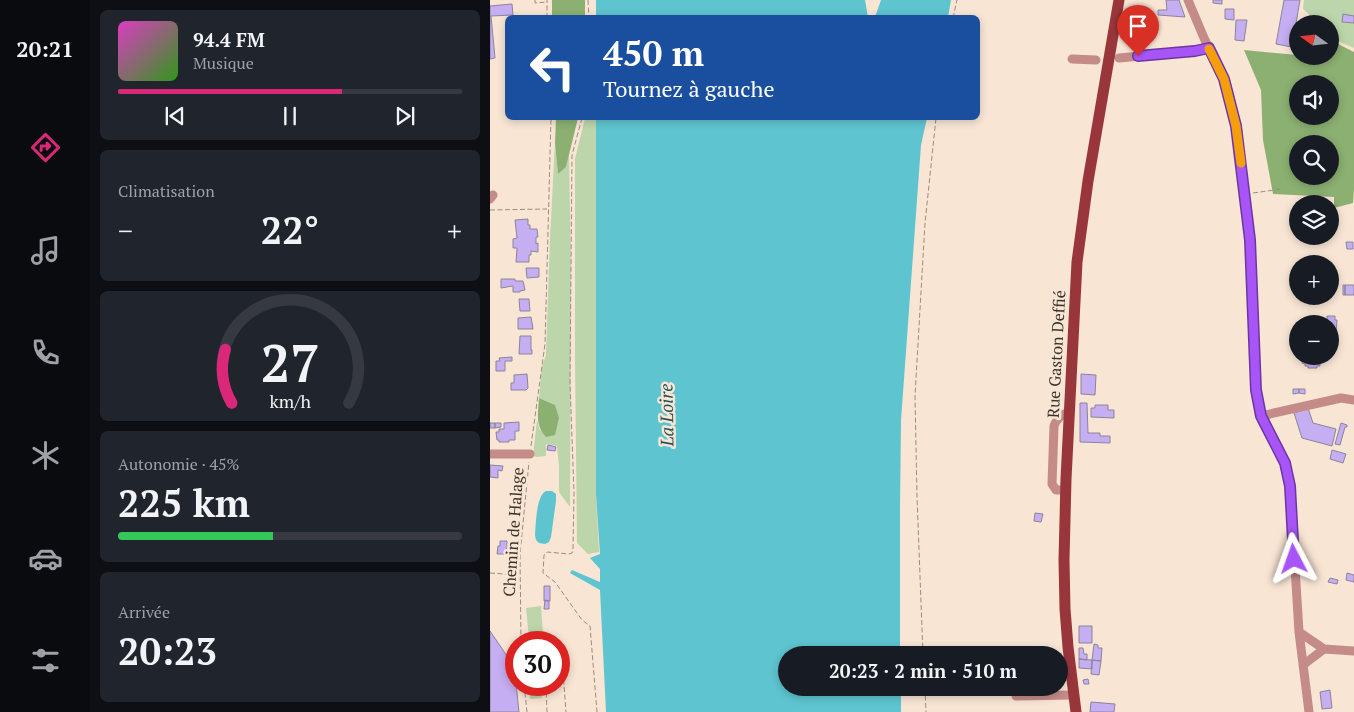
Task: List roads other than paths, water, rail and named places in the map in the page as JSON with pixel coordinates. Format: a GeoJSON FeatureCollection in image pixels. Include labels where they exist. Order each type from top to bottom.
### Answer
{"type":"FeatureCollection","features":[{"type":"Feature","properties":{"kind":"main road","name":"Rue Gaston Deffié"},"geometry":{"type":"LineString","coordinates":[[1076,712],[1065,609],[1064,560],[1077,262],[1088,181],[1119,0]]}},
{"type":"Feature","properties":{"kind":"street"},"geometry":{"type":"LineString","coordinates":[[1188,0],[1224,79],[1236,126],[1250,240],[1256,390],[1261,416],[1285,463],[1290,486],[1299,632],[1309,712]]}},
{"type":"Feature","properties":{"kind":"street"},"geometry":{"type":"LineString","coordinates":[[1119,58],[1209,48]]}},
{"type":"Feature","properties":{"kind":"street"},"geometry":{"type":"LineString","coordinates":[[1072,59],[1096,60]]}},
{"type":"Feature","properties":{"kind":"street"},"geometry":{"type":"LineString","coordinates":[[1261,416],[1342,398],[1354,400]]}},
{"type":"Feature","properties":{"kind":"street"},"geometry":{"type":"LineString","coordinates":[[490,454],[530,454]]}},
{"type":"Feature","properties":{"kind":"street"},"geometry":{"type":"LineString","coordinates":[[1299,632],[1324,649],[1354,651]]}},
{"type":"Feature","properties":{"kind":"street"},"geometry":{"type":"LineString","coordinates":[[1303,664],[1324,649]]}},
{"type":"Feature","properties":{"kind":"street"},"geometry":{"type":"LineString","coordinates":[[1068,695],[1074,695]]}},
{"type":"Feature","properties":{"kind":"water"},"geometry":{"type":"Polygon","coordinates":[[[596,0],[865,0],[868,15],[596,15],[596,0]]]}},
{"type":"Feature","properties":{"kind":"water"},"geometry":{"type":"Polygon","coordinates":[[[881,0],[951,0],[948,15],[876,15],[881,0]]]}},
{"type":"Feature","properties":{"kind":"water","name":"La Loire"},"geometry":{"type":"Polygon","coordinates":[[[596,120],[927,120],[921,145],[901,420],[900,646],[778,646],[778,696],[901,696],[901,712],[606,712],[600,590],[570,573],[572,570],[600,582],[600,569],[590,558],[600,554],[596,494],[596,120]]]}},
{"type":"Feature","properties":{"kind":"water"},"geometry":{"type":"Polygon","coordinates":[[[546,491],[552,491],[556,494],[556,501],[551,537],[549,542],[545,544],[539,543],[535,535],[538,504],[546,491]]]}}]}
